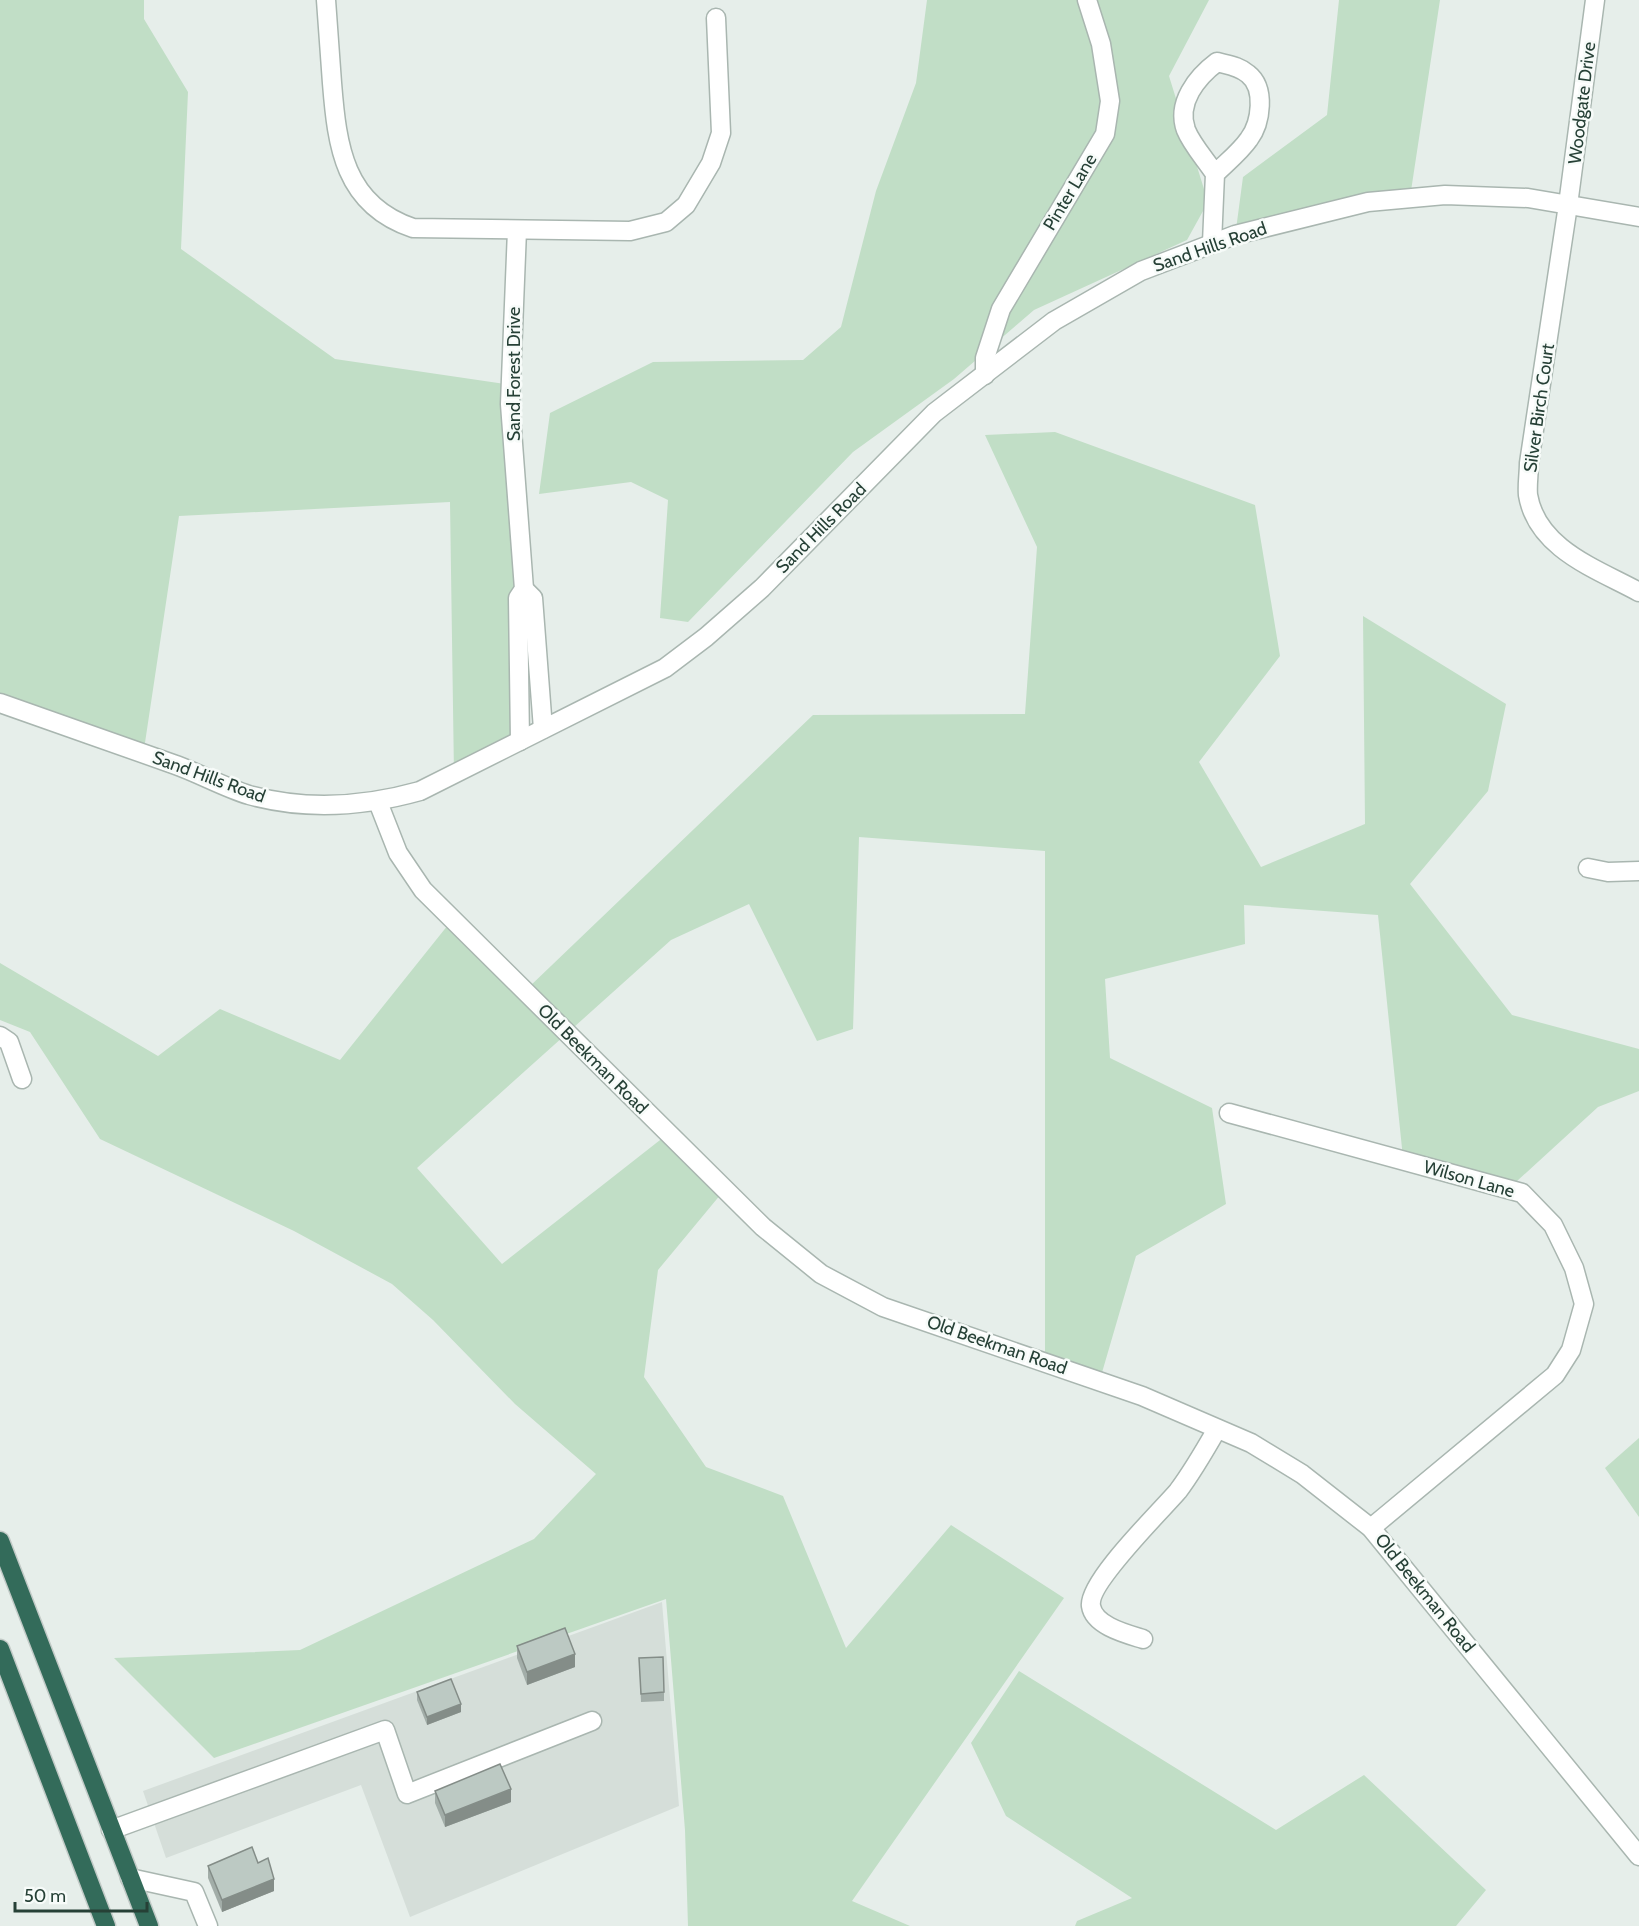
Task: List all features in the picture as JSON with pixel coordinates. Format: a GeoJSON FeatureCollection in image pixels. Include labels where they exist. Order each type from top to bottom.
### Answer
{"type":"FeatureCollection","features":[{"type":"Feature","properties":{"kind":"highway"},"geometry":{"type":"LineString","coordinates":[[0,1541],[149,1926]]}},
{"type":"Feature","properties":{"kind":"highway"},"geometry":{"type":"LineString","coordinates":[[0,1649],[106,1926]]}},
{"type":"Feature","properties":{"kind":"street"},"geometry":{"type":"LineString","coordinates":[[326,0],[336,134],[349,171],[368,202],[394,222],[413,228],[630,231],[666,222],[686,205],[711,163],[720,133],[717,18]]}},
{"type":"Feature","properties":{"kind":"street","name":"Pinter Lane"},"geometry":{"type":"LineString","coordinates":[[985,375],[985,358],[1001,309],[1105,134],[1110,101],[1101,44],[1087,0]]}},
{"type":"Feature","properties":{"kind":"street","name":"Woodgate Drive"},"geometry":{"type":"LineString","coordinates":[[1568,205],[1595,0]]}},
{"type":"Feature","properties":{"kind":"street"},"geometry":{"type":"LineString","coordinates":[[1212,243],[1215,174],[1186,130],[1184,112],[1189,94],[1200,75],[1217,62],[1236,66],[1250,75],[1260,94],[1258,117],[1249,139],[1215,174]]}},
{"type":"Feature","properties":{"kind":"street","name":"Sand Hills Road"},"geometry":{"type":"LineString","coordinates":[[0,703],[193,771],[248,795],[305,806],[340,806],[378,801],[420,791],[665,668],[706,637],[762,588],[934,413],[1054,321],[1141,271],[1212,243],[1368,202],[1445,195],[1528,198],[1639,217]]}},
{"type":"Feature","properties":{"kind":"street","name":"Silver Birch Court"},"geometry":{"type":"LineString","coordinates":[[1568,205],[1529,463],[1528,494],[1533,514],[1548,538],[1568,552],[1639,592]]}},
{"type":"Feature","properties":{"kind":"street","name":"Sand Forest Drive"},"geometry":{"type":"LineString","coordinates":[[517,230],[510,405],[524,589],[518,598],[520,741]]}},
{"type":"Feature","properties":{"kind":"street","name":"Sand Forest Drive"},"geometry":{"type":"LineString","coordinates":[[524,589],[533,598],[543,729]]}},
{"type":"Feature","properties":{"kind":"street","name":"Old Beekman Road"},"geometry":{"type":"LineString","coordinates":[[378,801],[398,853],[423,890],[763,1227],[821,1274],[884,1306],[1142,1396],[1251,1443],[1302,1474],[1371,1528],[1639,1856]]}},
{"type":"Feature","properties":{"kind":"street"},"geometry":{"type":"LineString","coordinates":[[1588,868],[1608,872],[1639,871]]}},
{"type":"Feature","properties":{"kind":"street"},"geometry":{"type":"LineString","coordinates":[[0,1036],[9,1042],[22,1079]]}},
{"type":"Feature","properties":{"kind":"street","name":"Wilson Lane"},"geometry":{"type":"LineString","coordinates":[[1229,1113],[1522,1193],[1554,1225],[1574,1268],[1584,1304],[1570,1350],[1555,1375],[1371,1528]]}},
{"type":"Feature","properties":{"kind":"street"},"geometry":{"type":"LineString","coordinates":[[1143,1639],[1121,1632],[1097,1619],[1091,1608],[1091,1596],[1125,1550],[1178,1490],[1217,1429]]}},
{"type":"Feature","properties":{"kind":"street"},"geometry":{"type":"LineString","coordinates":[[111,1830],[385,1730],[407,1794],[592,1721]]}},
{"type":"Feature","properties":{"kind":"street"},"geometry":{"type":"LineString","coordinates":[[130,1878],[194,1892],[208,1926]]}},
{"type":"Feature","properties":{"kind":"shaded area"},"geometry":{"type":"Polygon","coordinates":[[[662,1602],[679,1806],[410,1917],[361,1785],[166,1858],[143,1791],[662,1602]]]}},
{"type":"Feature","properties":{"kind":"green space"},"geometry":{"type":"Polygon","coordinates":[[[0,0],[144,0],[144,19],[188,92],[181,249],[335,359],[511,385],[520,746],[454,775],[450,502],[179,516],[143,756],[0,706],[0,0]]]}},
{"type":"Feature","properties":{"kind":"green space"},"geometry":{"type":"Polygon","coordinates":[[[927,0],[1209,0],[1169,76],[1208,202],[1187,240],[1034,310],[954,379],[853,452],[688,622],[660,618],[668,500],[631,482],[539,494],[550,413],[653,362],[803,360],[841,327],[876,191],[916,83],[927,0]]]}},
{"type":"Feature","properties":{"kind":"green space"},"geometry":{"type":"Polygon","coordinates":[[[1339,0],[1440,0],[1409,204],[1235,237],[1243,177],[1327,115],[1339,0]]]}},
{"type":"Feature","properties":{"kind":"green space"},"geometry":{"type":"Polygon","coordinates":[[[1055,432],[1255,505],[1280,656],[1199,762],[1261,867],[1365,824],[1363,616],[1506,704],[1488,791],[1410,884],[1512,1015],[1639,1049],[1639,1091],[1598,1107],[1504,1193],[1403,1158],[1378,915],[1244,905],[1245,944],[1105,979],[1110,1058],[1212,1108],[1226,1204],[1136,1256],[1101,1376],[1045,1358],[1045,851],[859,837],[853,1029],[817,1041],[749,904],[671,940],[417,1168],[502,1264],[669,1133],[726,1188],[658,1270],[644,1377],[706,1467],[783,1496],[846,1648],[951,1525],[1064,1598],[852,1901],[910,1926],[688,1926],[685,1830],[666,1599],[214,1758],[114,1658],[300,1650],[534,1539],[596,1474],[515,1404],[433,1320],[392,1284],[294,1231],[100,1139],[30,1032],[0,1020],[0,963],[158,1056],[220,1009],[340,1060],[452,920],[528,988],[813,715],[1025,714],[1037,547],[985,435],[1055,432]]]}},
{"type":"Feature","properties":{"kind":"green space"},"geometry":{"type":"Polygon","coordinates":[[[1639,1438],[1639,1517],[1605,1468],[1639,1438]]]}},
{"type":"Feature","properties":{"kind":"green space"},"geometry":{"type":"Polygon","coordinates":[[[1019,1671],[1276,1830],[1364,1775],[1486,1890],[1456,1926],[1075,1926],[1077,1921],[1132,1898],[1006,1816],[971,1743],[1019,1671]]]}},
{"type":"Feature","properties":{"kind":"building"},"geometry":{"type":"Polygon","coordinates":[[[565,1628],[575,1654],[527,1672],[517,1646],[565,1628]]]}},
{"type":"Feature","properties":{"kind":"building"},"geometry":{"type":"Polygon","coordinates":[[[663,1657],[664,1692],[641,1694],[639,1658],[663,1657]]]}},
{"type":"Feature","properties":{"kind":"building"},"geometry":{"type":"Polygon","coordinates":[[[451,1679],[461,1704],[427,1717],[417,1692],[451,1679]]]}},
{"type":"Feature","properties":{"kind":"building"},"geometry":{"type":"Polygon","coordinates":[[[500,1764],[511,1789],[445,1815],[435,1791],[500,1764]]]}},
{"type":"Feature","properties":{"kind":"building"},"geometry":{"type":"Polygon","coordinates":[[[252,1847],[258,1863],[268,1858],[274,1879],[222,1900],[208,1866],[252,1847]]]}}]}
